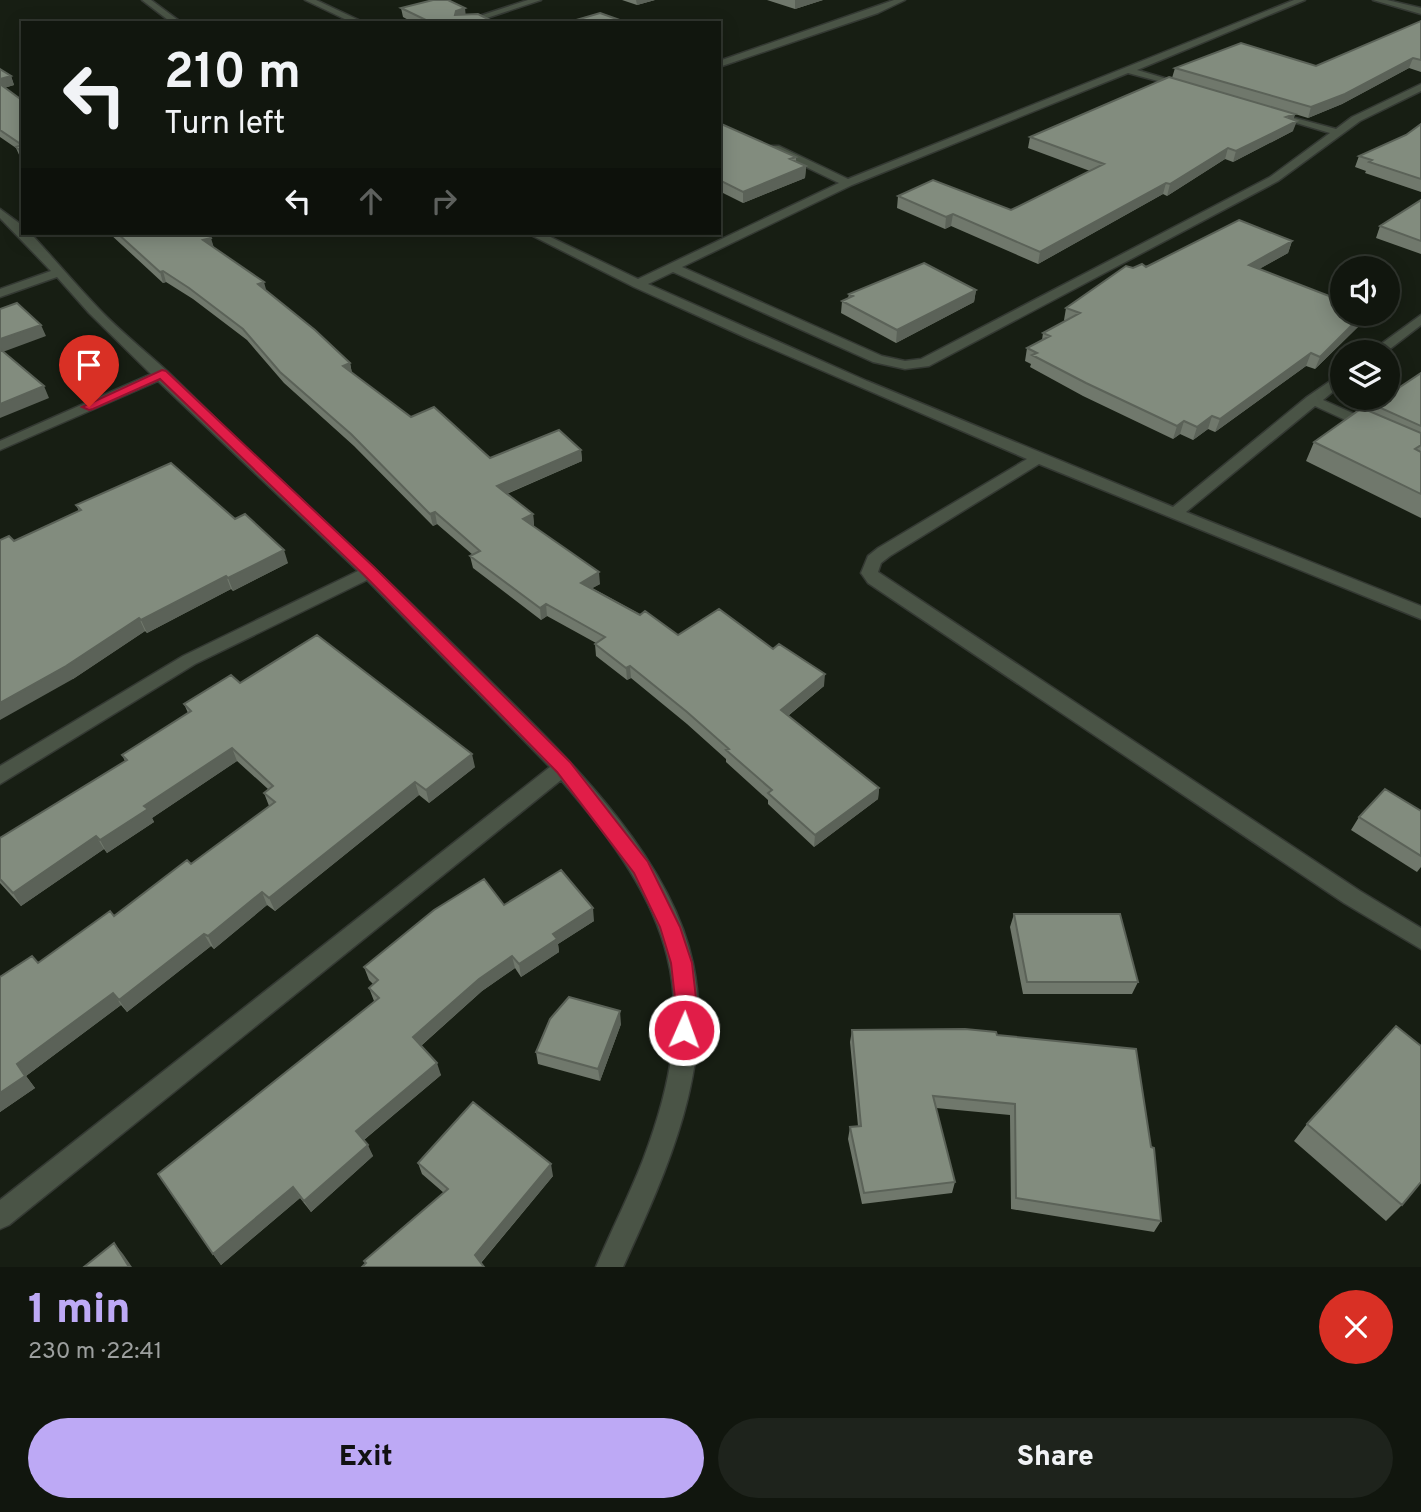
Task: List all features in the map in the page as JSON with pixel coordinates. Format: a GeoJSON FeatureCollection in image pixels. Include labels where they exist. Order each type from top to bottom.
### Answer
{"type":"FeatureCollection","features":[{"type":"Feature","properties":{"kind":"street"},"geometry":{"type":"LineString","coordinates":[[146,0],[175,21]]}},
{"type":"Feature","properties":{"kind":"street"},"geometry":{"type":"LineString","coordinates":[[309,0],[356,21]]}},
{"type":"Feature","properties":{"kind":"street"},"geometry":{"type":"LineString","coordinates":[[477,21],[537,0]]}},
{"type":"Feature","properties":{"kind":"street"},"geometry":{"type":"LineString","coordinates":[[721,63],[875,12],[901,0]]}},
{"type":"Feature","properties":{"kind":"street"},"geometry":{"type":"LineString","coordinates":[[638,284],[848,183],[1301,0]]}},
{"type":"Feature","properties":{"kind":"street"},"geometry":{"type":"LineString","coordinates":[[1377,0],[1421,11]]}},
{"type":"Feature","properties":{"kind":"street"},"geometry":{"type":"LineString","coordinates":[[1128,70],[1193,89]]}},
{"type":"Feature","properties":{"kind":"street"},"geometry":{"type":"LineString","coordinates":[[674,268],[878,359],[914,365],[936,358],[1274,179],[1337,132],[1421,87]]}},
{"type":"Feature","properties":{"kind":"street"},"geometry":{"type":"LineString","coordinates":[[1259,109],[1337,132]]}},
{"type":"Feature","properties":{"kind":"street"},"geometry":{"type":"LineString","coordinates":[[769,146],[848,183]]}},
{"type":"Feature","properties":{"kind":"street"},"geometry":{"type":"LineString","coordinates":[[0,212],[21,233]]}},
{"type":"Feature","properties":{"kind":"street"},"geometry":{"type":"LineString","coordinates":[[23,235],[105,322],[369,572],[564,767],[641,867],[674,939],[681,963],[686,1007],[680,1077],[659,1154],[609,1267]]}},
{"type":"Feature","properties":{"kind":"street"},"geometry":{"type":"LineString","coordinates":[[537,235],[638,284],[808,360],[1421,612]]}},
{"type":"Feature","properties":{"kind":"street"},"geometry":{"type":"LineString","coordinates":[[0,293],[60,272]]}},
{"type":"Feature","properties":{"kind":"street"},"geometry":{"type":"LineString","coordinates":[[1393,340],[1421,319]]}},
{"type":"Feature","properties":{"kind":"street"},"geometry":{"type":"LineString","coordinates":[[0,446],[162,374]]}},
{"type":"Feature","properties":{"kind":"street"},"geometry":{"type":"LineString","coordinates":[[1175,513],[1330,386]]}},
{"type":"Feature","properties":{"kind":"street"},"geometry":{"type":"LineString","coordinates":[[1312,400],[1385,433]]}},
{"type":"Feature","properties":{"kind":"street"},"geometry":{"type":"LineString","coordinates":[[1040,457],[884,552],[874,560],[869,573],[873,579],[1352,897],[1421,939]]}},
{"type":"Feature","properties":{"kind":"street"},"geometry":{"type":"LineString","coordinates":[[0,776],[189,660],[369,572]]}},
{"type":"Feature","properties":{"kind":"street"},"geometry":{"type":"LineString","coordinates":[[0,1216],[564,767]]}},
{"type":"Feature","properties":{"kind":"building"},"geometry":{"type":"Polygon","coordinates":[[[433,0],[448,0],[465,8],[456,11],[455,15],[478,14],[492,21],[428,21],[401,8],[433,0]]]}},
{"type":"Feature","properties":{"kind":"building"},"geometry":{"type":"Polygon","coordinates":[[[600,13],[622,21],[573,21],[600,13]]]}},
{"type":"Feature","properties":{"kind":"building"},"geometry":{"type":"Polygon","coordinates":[[[1421,21],[1421,60],[1413,58],[1345,94],[1311,107],[1175,68],[1241,43],[1316,66],[1421,21]]]}},
{"type":"Feature","properties":{"kind":"building"},"geometry":{"type":"Polygon","coordinates":[[[0,69],[11,76],[0,79],[0,69]]]}},
{"type":"Feature","properties":{"kind":"building"},"geometry":{"type":"Polygon","coordinates":[[[1169,77],[1295,114],[1286,117],[1297,121],[1236,151],[1228,148],[1170,184],[1166,183],[1040,252],[953,214],[946,217],[898,196],[933,180],[1011,210],[1104,164],[1030,137],[1169,77]]]}},
{"type":"Feature","properties":{"kind":"building"},"geometry":{"type":"Polygon","coordinates":[[[0,84],[21,100],[21,144],[0,130],[0,84]]]}},
{"type":"Feature","properties":{"kind":"building"},"geometry":{"type":"Polygon","coordinates":[[[721,124],[796,157],[790,159],[806,166],[743,192],[721,181],[721,124]]]}},
{"type":"Feature","properties":{"kind":"building"},"geometry":{"type":"Polygon","coordinates":[[[1421,124],[1421,179],[1369,162],[1372,160],[1359,156],[1406,135],[1421,124]]]}},
{"type":"Feature","properties":{"kind":"building"},"geometry":{"type":"Polygon","coordinates":[[[1421,200],[1421,241],[1380,226],[1421,200]]]}},
{"type":"Feature","properties":{"kind":"building"},"geometry":{"type":"Polygon","coordinates":[[[1239,220],[1292,241],[1249,265],[1330,296],[1330,326],[1351,326],[1337,340],[1330,340],[1330,347],[1320,357],[1311,353],[1220,419],[1212,416],[1197,427],[1184,421],[1177,426],[1032,355],[1037,353],[1027,348],[1050,336],[1043,333],[1080,313],[1066,308],[1126,266],[1133,268],[1142,264],[1146,267],[1239,220]]]}},
{"type":"Feature","properties":{"kind":"building"},"geometry":{"type":"Polygon","coordinates":[[[119,235],[209,235],[211,238],[203,240],[264,282],[258,284],[315,330],[350,363],[343,366],[411,417],[434,407],[490,458],[559,430],[581,450],[497,486],[533,514],[523,519],[599,572],[581,583],[640,615],[645,611],[678,635],[719,609],[773,649],[779,644],[825,674],[781,710],[879,788],[815,835],[768,793],[772,790],[687,712],[630,666],[626,668],[595,644],[605,637],[546,604],[540,608],[470,556],[480,551],[435,512],[430,514],[351,434],[280,372],[243,329],[189,288],[163,271],[160,272],[119,235]]]}},
{"type":"Feature","properties":{"kind":"building"},"geometry":{"type":"Polygon","coordinates":[[[924,263],[976,290],[897,330],[842,301],[853,296],[849,294],[924,263]]]}},
{"type":"Feature","properties":{"kind":"building"},"geometry":{"type":"Polygon","coordinates":[[[17,303],[41,325],[0,339],[0,309],[17,303]]]}},
{"type":"Feature","properties":{"kind":"building"},"geometry":{"type":"Polygon","coordinates":[[[0,349],[44,386],[0,404],[0,349]]]}},
{"type":"Feature","properties":{"kind":"building"},"geometry":{"type":"Polygon","coordinates":[[[1421,373],[1421,426],[1385,410],[1400,410],[1400,387],[1421,373]]]}},
{"type":"Feature","properties":{"kind":"building"},"geometry":{"type":"Polygon","coordinates":[[[1359,410],[1367,410],[1421,433],[1421,445],[1415,449],[1421,452],[1421,494],[1314,442],[1359,410]]]}},
{"type":"Feature","properties":{"kind":"building"},"geometry":{"type":"Polygon","coordinates":[[[171,463],[235,519],[245,514],[284,550],[228,578],[226,576],[141,620],[139,618],[66,666],[0,703],[0,540],[9,536],[14,541],[81,510],[76,505],[171,463]]]}},
{"type":"Feature","properties":{"kind":"building"},"geometry":{"type":"Polygon","coordinates":[[[317,635],[472,754],[426,790],[415,782],[269,898],[262,892],[208,936],[204,934],[119,1000],[113,993],[17,1064],[25,1076],[0,1093],[0,977],[32,956],[38,963],[110,911],[114,916],[187,860],[191,864],[275,802],[264,793],[273,786],[232,748],[144,806],[148,809],[100,840],[96,836],[13,893],[0,879],[0,838],[127,760],[122,755],[191,711],[184,704],[231,675],[240,683],[317,635]]]}},
{"type":"Feature","properties":{"kind":"building"},"geometry":{"type":"Polygon","coordinates":[[[1385,789],[1421,811],[1421,856],[1359,817],[1385,789]]]}},
{"type":"Feature","properties":{"kind":"building"},"geometry":{"type":"Polygon","coordinates":[[[561,870],[593,908],[553,934],[557,939],[519,964],[512,956],[479,979],[413,1037],[437,1063],[356,1131],[368,1145],[304,1201],[293,1187],[213,1254],[158,1174],[379,998],[369,988],[378,980],[364,967],[434,910],[484,879],[504,905],[561,870]]]}},
{"type":"Feature","properties":{"kind":"building"},"geometry":{"type":"Polygon","coordinates":[[[1014,914],[1120,914],[1138,982],[1027,982],[1014,914]]]}},
{"type":"Feature","properties":{"kind":"building"},"geometry":{"type":"Polygon","coordinates":[[[569,997],[620,1011],[598,1069],[536,1052],[550,1019],[569,997]]]}},
{"type":"Feature","properties":{"kind":"building"},"geometry":{"type":"Polygon","coordinates":[[[1396,1026],[1421,1046],[1421,1182],[1402,1205],[1307,1124],[1396,1026]]]}},
{"type":"Feature","properties":{"kind":"building"},"geometry":{"type":"Polygon","coordinates":[[[965,1029],[996,1032],[997,1035],[1136,1049],[1151,1147],[1154,1148],[1161,1221],[1016,1198],[1015,1104],[933,1096],[955,1182],[864,1193],[850,1127],[861,1126],[852,1030],[965,1029]]]}},
{"type":"Feature","properties":{"kind":"building"},"geometry":{"type":"Polygon","coordinates":[[[473,1102],[551,1164],[475,1255],[484,1267],[362,1267],[366,1263],[364,1261],[448,1189],[418,1163],[473,1102]]]}},
{"type":"Feature","properties":{"kind":"building"},"geometry":{"type":"Polygon","coordinates":[[[114,1243],[129,1267],[84,1267],[114,1243]]]}},
{"type":"Feature","properties":{"kind":"route"},"geometry":{"type":"LineString","coordinates":[[89,407],[162,374],[408,610],[564,767],[641,867],[670,927],[681,963],[686,1007],[684,1030]]}}]}
